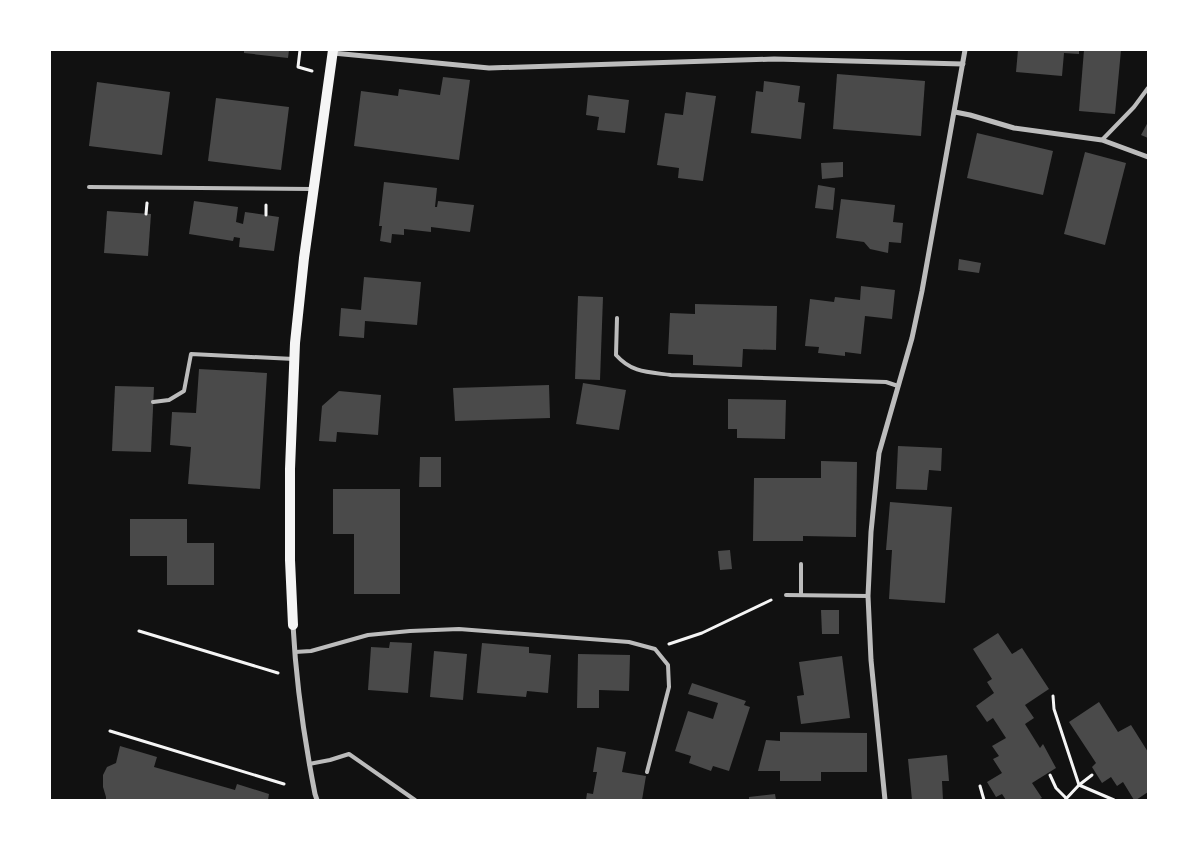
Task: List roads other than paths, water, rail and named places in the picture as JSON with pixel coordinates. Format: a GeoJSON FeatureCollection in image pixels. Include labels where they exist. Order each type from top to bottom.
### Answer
{"type":"FeatureCollection","features":[{"type":"Feature","properties":{"kind":"main road"},"geometry":{"type":"LineString","coordinates":[[293,625],[290,560],[290,469],[295,359],[304,258],[333,51]]}},
{"type":"Feature","properties":{"kind":"street"},"geometry":{"type":"LineString","coordinates":[[885,800],[871,660],[868,596],[871,532],[879,453],[922,291],[965,50]]}},
{"type":"Feature","properties":{"kind":"street"},"geometry":{"type":"LineString","coordinates":[[333,51],[489,68],[774,59],[963,64]]}},
{"type":"Feature","properties":{"kind":"street"},"geometry":{"type":"LineString","coordinates":[[954,112],[1014,128],[1102,140],[1148,157]]}},
{"type":"Feature","properties":{"kind":"street"},"geometry":{"type":"LineString","coordinates":[[293,625],[309,764],[317,800]]}},
{"type":"Feature","properties":{"kind":"lane"},"geometry":{"type":"LineString","coordinates":[[1102,140],[1134,107],[1148,88]]}},
{"type":"Feature","properties":{"kind":"lane"},"geometry":{"type":"LineString","coordinates":[[89,187],[314,189]]}},
{"type":"Feature","properties":{"kind":"lane"},"geometry":{"type":"LineString","coordinates":[[617,318],[616,355],[625,366],[644,371],[671,375],[877,382],[898,386]]}},
{"type":"Feature","properties":{"kind":"lane"},"geometry":{"type":"LineString","coordinates":[[153,402],[169,400],[184,392],[191,354],[295,359]]}},
{"type":"Feature","properties":{"kind":"lane"},"geometry":{"type":"LineString","coordinates":[[801,564],[801,595]]}},
{"type":"Feature","properties":{"kind":"lane"},"geometry":{"type":"LineString","coordinates":[[786,595],[868,596]]}},
{"type":"Feature","properties":{"kind":"lane"},"geometry":{"type":"LineString","coordinates":[[295,652],[311,651],[368,634],[410,630],[459,629],[629,642],[655,649],[668,665],[669,687],[647,772]]}},
{"type":"Feature","properties":{"kind":"lane"},"geometry":{"type":"LineString","coordinates":[[309,764],[349,754],[415,800]]}}]}
